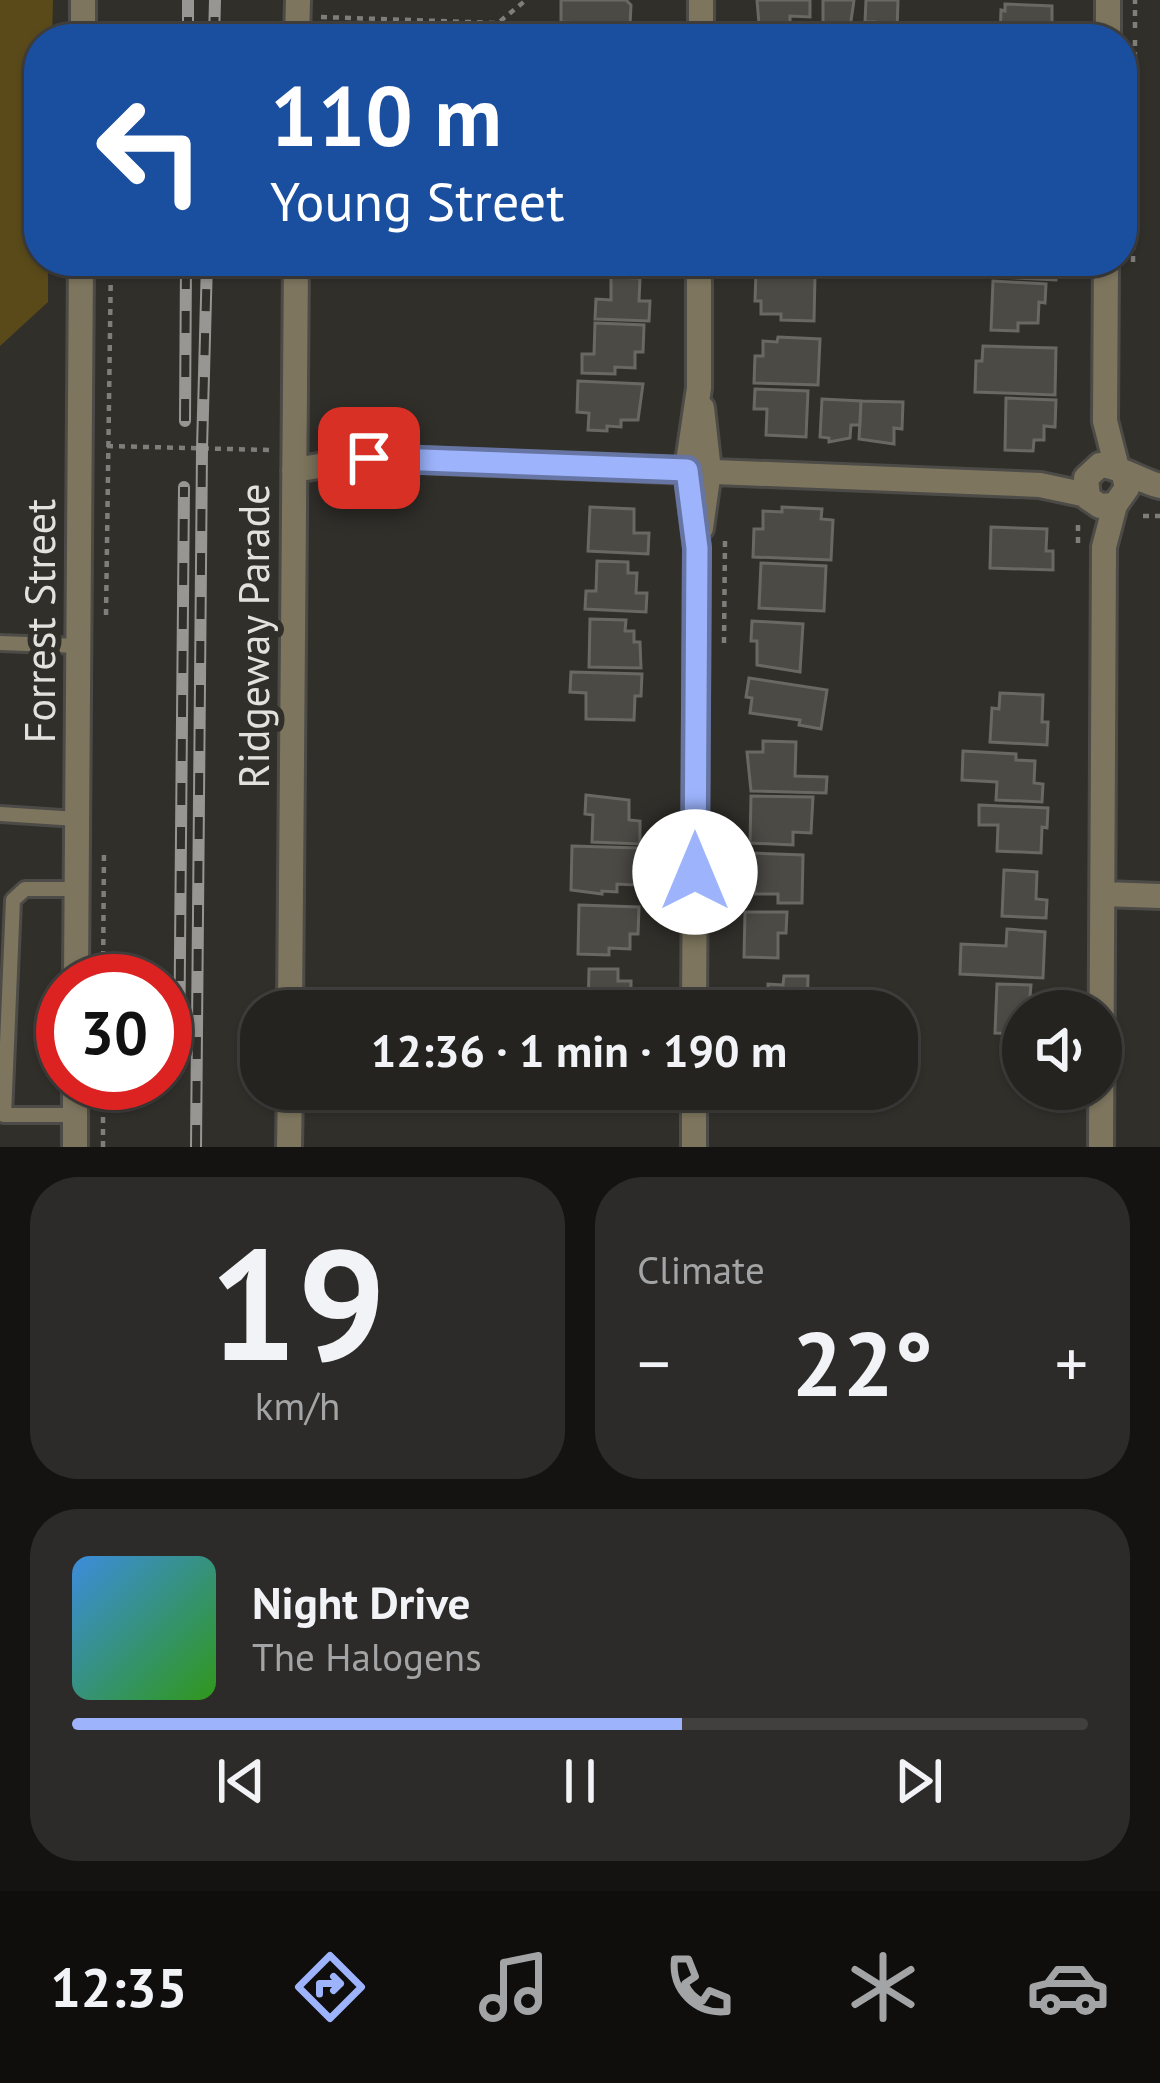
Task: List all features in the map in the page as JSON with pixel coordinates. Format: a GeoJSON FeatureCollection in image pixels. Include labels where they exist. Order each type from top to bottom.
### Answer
{"type":"FeatureCollection","features":[{"type":"Feature","properties":{"kind":"street","name":"Forrest Street"},"geometry":{"type":"LineString","coordinates":[[76,954],[81,276]]}},
{"type":"Feature","properties":{"kind":"street","name":"Ridgeway Parade"},"geometry":{"type":"LineString","coordinates":[[290,990],[296,276]]}},
{"type":"Feature","properties":{"kind":"street"},"geometry":{"type":"LineString","coordinates":[[694,990],[699,276]]}},
{"type":"Feature","properties":{"kind":"street"},"geometry":{"type":"LineString","coordinates":[[1101,1147],[1104,894],[1091,548],[1102,488],[1106,276]]}},
{"type":"Feature","properties":{"kind":"street"},"geometry":{"type":"LineString","coordinates":[[294,442],[369,458],[1160,489]]}},
{"type":"Feature","properties":{"kind":"street"},"geometry":{"type":"LineString","coordinates":[[294,470],[369,458]]}},
{"type":"Feature","properties":{"kind":"street"},"geometry":{"type":"LineString","coordinates":[[1104,894],[1160,896]]}},
{"type":"Feature","properties":{"kind":"street"},"geometry":{"type":"LineString","coordinates":[[74,1147],[75,1110]]}},
{"type":"Feature","properties":{"kind":"street"},"geometry":{"type":"LineString","coordinates":[[289,1147],[290,1110]]}},
{"type":"Feature","properties":{"kind":"street"},"geometry":{"type":"LineString","coordinates":[[694,1110],[694,1147]]}},
{"type":"Feature","properties":{"kind":"lane"},"geometry":{"type":"LineString","coordinates":[[0,643],[80,646]]}},
{"type":"Feature","properties":{"kind":"lane"},"geometry":{"type":"LineString","coordinates":[[0,814],[77,819]]}},
{"type":"Feature","properties":{"kind":"lane"},"geometry":{"type":"LineString","coordinates":[[75,1115],[4,1114],[13,900],[25,889],[77,889]]}},
{"type":"Feature","properties":{"kind":"path"},"geometry":{"type":"LineString","coordinates":[[321,17],[498,23],[526,0]]}},
{"type":"Feature","properties":{"kind":"path"},"geometry":{"type":"LineString","coordinates":[[105,632],[111,276]]}},
{"type":"Feature","properties":{"kind":"path"},"geometry":{"type":"LineString","coordinates":[[80,447],[269,450]]}},
{"type":"Feature","properties":{"kind":"path"},"geometry":{"type":"LineString","coordinates":[[1091,548],[1102,488]]}},
{"type":"Feature","properties":{"kind":"path"},"geometry":{"type":"LineString","coordinates":[[1143,516],[1160,516]]}},
{"type":"Feature","properties":{"kind":"path"},"geometry":{"type":"LineString","coordinates":[[104,842],[104,954]]}},
{"type":"Feature","properties":{"kind":"path"},"geometry":{"type":"LineString","coordinates":[[103,1110],[103,1147]]}},
{"type":"Feature","properties":{"kind":"shaded area"},"geometry":{"type":"Polygon","coordinates":[[[0,0],[53,0],[52,24],[24,24],[24,276],[48,276],[48,302],[0,346],[0,0]]]}},
{"type":"Feature","properties":{"kind":"building"},"geometry":{"type":"Polygon","coordinates":[[[561,0],[626,0],[631,5],[630,24],[561,22],[561,0]]]}},
{"type":"Feature","properties":{"kind":"building"},"geometry":{"type":"Polygon","coordinates":[[[757,0],[810,0],[810,17],[790,16],[790,24],[759,24],[757,0]]]}},
{"type":"Feature","properties":{"kind":"building"},"geometry":{"type":"Polygon","coordinates":[[[823,0],[854,0],[851,24],[823,24],[823,0]]]}},
{"type":"Feature","properties":{"kind":"building"},"geometry":{"type":"Polygon","coordinates":[[[866,0],[898,0],[897,24],[865,22],[866,0]]]}},
{"type":"Feature","properties":{"kind":"building"},"geometry":{"type":"Polygon","coordinates":[[[1005,4],[1052,6],[1052,24],[1001,24],[1001,10],[1005,11],[1005,4]]]}},
{"type":"Feature","properties":{"kind":"building"},"geometry":{"type":"Polygon","coordinates":[[[756,276],[815,276],[814,321],[761,314],[761,301],[755,301],[756,276]]]}},
{"type":"Feature","properties":{"kind":"building"},"geometry":{"type":"Polygon","coordinates":[[[998,276],[1056,276],[1056,280],[998,276]]]}},
{"type":"Feature","properties":{"kind":"building"},"geometry":{"type":"Polygon","coordinates":[[[611,277],[640,278],[639,301],[650,301],[649,321],[595,319],[596,299],[611,300],[611,277]]]}},
{"type":"Feature","properties":{"kind":"building"},"geometry":{"type":"Polygon","coordinates":[[[993,281],[1046,284],[1038,323],[1018,323],[1018,331],[991,330],[993,281]]]}},
{"type":"Feature","properties":{"kind":"building"},"geometry":{"type":"Polygon","coordinates":[[[595,323],[644,325],[643,352],[635,352],[635,368],[615,367],[615,374],[582,373],[582,354],[594,354],[595,323]]]}},
{"type":"Feature","properties":{"kind":"building"},"geometry":{"type":"Polygon","coordinates":[[[778,337],[820,339],[818,385],[754,383],[755,356],[763,356],[763,341],[777,342],[778,337]]]}},
{"type":"Feature","properties":{"kind":"building"},"geometry":{"type":"Polygon","coordinates":[[[983,346],[1056,348],[1055,395],[975,392],[976,361],[982,361],[983,346]]]}},
{"type":"Feature","properties":{"kind":"building"},"geometry":{"type":"Polygon","coordinates":[[[578,381],[643,384],[638,420],[621,420],[621,427],[607,426],[607,431],[588,430],[589,413],[577,412],[578,381]]]}},
{"type":"Feature","properties":{"kind":"building"},"geometry":{"type":"Polygon","coordinates":[[[755,389],[808,391],[806,437],[766,435],[767,409],[754,409],[755,389]]]}},
{"type":"Feature","properties":{"kind":"building"},"geometry":{"type":"Polygon","coordinates":[[[1006,398],[1056,400],[1055,427],[1044,426],[1044,440],[1034,440],[1033,451],[1005,450],[1006,398]]]}},
{"type":"Feature","properties":{"kind":"building"},"geometry":{"type":"Polygon","coordinates":[[[822,399],[861,401],[860,425],[851,425],[850,438],[829,442],[820,437],[822,399]]]}},
{"type":"Feature","properties":{"kind":"building"},"geometry":{"type":"Polygon","coordinates":[[[861,401],[903,402],[902,429],[894,428],[894,444],[859,439],[861,401]]]}},
{"type":"Feature","properties":{"kind":"building"},"geometry":{"type":"Polygon","coordinates":[[[590,507],[634,509],[634,533],[649,533],[648,554],[588,551],[590,507]]]}},
{"type":"Feature","properties":{"kind":"building"},"geometry":{"type":"Polygon","coordinates":[[[782,507],[822,509],[821,519],[833,520],[831,560],[753,557],[754,529],[763,529],[763,511],[782,512],[782,507]]]}},
{"type":"Feature","properties":{"kind":"building"},"geometry":{"type":"Polygon","coordinates":[[[991,527],[1047,529],[1046,551],[1053,551],[1053,570],[990,568],[991,527]]]}},
{"type":"Feature","properties":{"kind":"building"},"geometry":{"type":"Polygon","coordinates":[[[597,561],[628,562],[628,573],[637,573],[636,593],[647,593],[646,612],[585,609],[586,591],[596,591],[597,561]]]}},
{"type":"Feature","properties":{"kind":"building"},"geometry":{"type":"Polygon","coordinates":[[[761,563],[826,566],[824,611],[759,608],[761,563]]]}},
{"type":"Feature","properties":{"kind":"building"},"geometry":{"type":"Polygon","coordinates":[[[590,619],[626,620],[625,631],[634,631],[634,642],[640,642],[641,668],[589,667],[590,619]]]}},
{"type":"Feature","properties":{"kind":"building"},"geometry":{"type":"Polygon","coordinates":[[[752,621],[803,624],[800,672],[757,665],[752,621]]]}},
{"type":"Feature","properties":{"kind":"building"},"geometry":{"type":"Polygon","coordinates":[[[571,672],[642,674],[634,720],[586,719],[586,693],[570,692],[571,672]]]}},
{"type":"Feature","properties":{"kind":"building"},"geometry":{"type":"Polygon","coordinates":[[[749,678],[827,690],[821,729],[799,725],[800,720],[750,713],[749,678]]]}},
{"type":"Feature","properties":{"kind":"building"},"geometry":{"type":"Polygon","coordinates":[[[1000,693],[1043,695],[1047,745],[990,742],[992,708],[999,709],[1000,693]]]}},
{"type":"Feature","properties":{"kind":"building"},"geometry":{"type":"Polygon","coordinates":[[[763,741],[796,742],[795,776],[827,777],[826,793],[751,791],[747,752],[763,752],[763,741]]]}},
{"type":"Feature","properties":{"kind":"building"},"geometry":{"type":"Polygon","coordinates":[[[963,751],[1016,754],[1016,760],[1035,761],[1034,783],[1043,784],[1042,802],[996,800],[997,782],[962,780],[963,751]]]}},
{"type":"Feature","properties":{"kind":"building"},"geometry":{"type":"Polygon","coordinates":[[[586,795],[629,800],[629,820],[640,821],[640,844],[592,842],[593,815],[585,814],[586,795]]]}},
{"type":"Feature","properties":{"kind":"building"},"geometry":{"type":"Polygon","coordinates":[[[751,796],[813,797],[811,833],[793,832],[793,845],[750,843],[751,796]]]}},
{"type":"Feature","properties":{"kind":"building"},"geometry":{"type":"Polygon","coordinates":[[[979,805],[1048,808],[1041,853],[997,851],[998,825],[979,825],[979,805]]]}},
{"type":"Feature","properties":{"kind":"building"},"geometry":{"type":"Polygon","coordinates":[[[572,846],[639,848],[634,885],[617,884],[617,892],[602,894],[571,890],[572,846]]]}},
{"type":"Feature","properties":{"kind":"building"},"geometry":{"type":"Polygon","coordinates":[[[751,853],[803,855],[802,903],[778,903],[778,894],[755,894],[751,853]]]}},
{"type":"Feature","properties":{"kind":"building"},"geometry":{"type":"Polygon","coordinates":[[[1004,870],[1037,872],[1036,899],[1047,900],[1046,918],[1002,916],[1004,870]]]}},
{"type":"Feature","properties":{"kind":"building"},"geometry":{"type":"Polygon","coordinates":[[[579,905],[639,907],[638,934],[630,934],[630,949],[609,948],[609,955],[578,954],[579,905]]]}},
{"type":"Feature","properties":{"kind":"building"},"geometry":{"type":"Polygon","coordinates":[[[745,912],[787,912],[786,933],[778,933],[778,958],[744,957],[745,912]]]}},
{"type":"Feature","properties":{"kind":"building"},"geometry":{"type":"Polygon","coordinates":[[[1007,929],[1045,932],[1043,978],[960,974],[961,944],[1006,946],[1007,929]]]}},
{"type":"Feature","properties":{"kind":"building"},"geometry":{"type":"Polygon","coordinates":[[[589,969],[618,969],[618,981],[631,981],[631,990],[588,990],[589,969]]]}},
{"type":"Feature","properties":{"kind":"building"},"geometry":{"type":"Polygon","coordinates":[[[784,976],[808,976],[808,990],[768,990],[768,984],[783,985],[784,976]]]}},
{"type":"Feature","properties":{"kind":"building"},"geometry":{"type":"Polygon","coordinates":[[[997,984],[1031,985],[1031,990],[1002,990],[1002,1033],[995,1033],[997,984]]]}},
{"type":"Feature","properties":{"kind":"railway"},"geometry":{"type":"LineString","coordinates":[[188,0],[188,24]]}},
{"type":"Feature","properties":{"kind":"railway"},"geometry":{"type":"LineString","coordinates":[[214,24],[215,0]]}},
{"type":"Feature","properties":{"kind":"railway"},"geometry":{"type":"LineString","coordinates":[[185,421],[186,276]]}},
{"type":"Feature","properties":{"kind":"railway"},"geometry":{"type":"LineString","coordinates":[[196,1147],[207,276]]}},
{"type":"Feature","properties":{"kind":"railway"},"geometry":{"type":"LineString","coordinates":[[180,954],[184,487]]}},
{"type":"Feature","properties":{"kind":"route"},"geometry":{"type":"LineString","coordinates":[[369,458],[687,470],[697,548],[695,872]]}}]}
